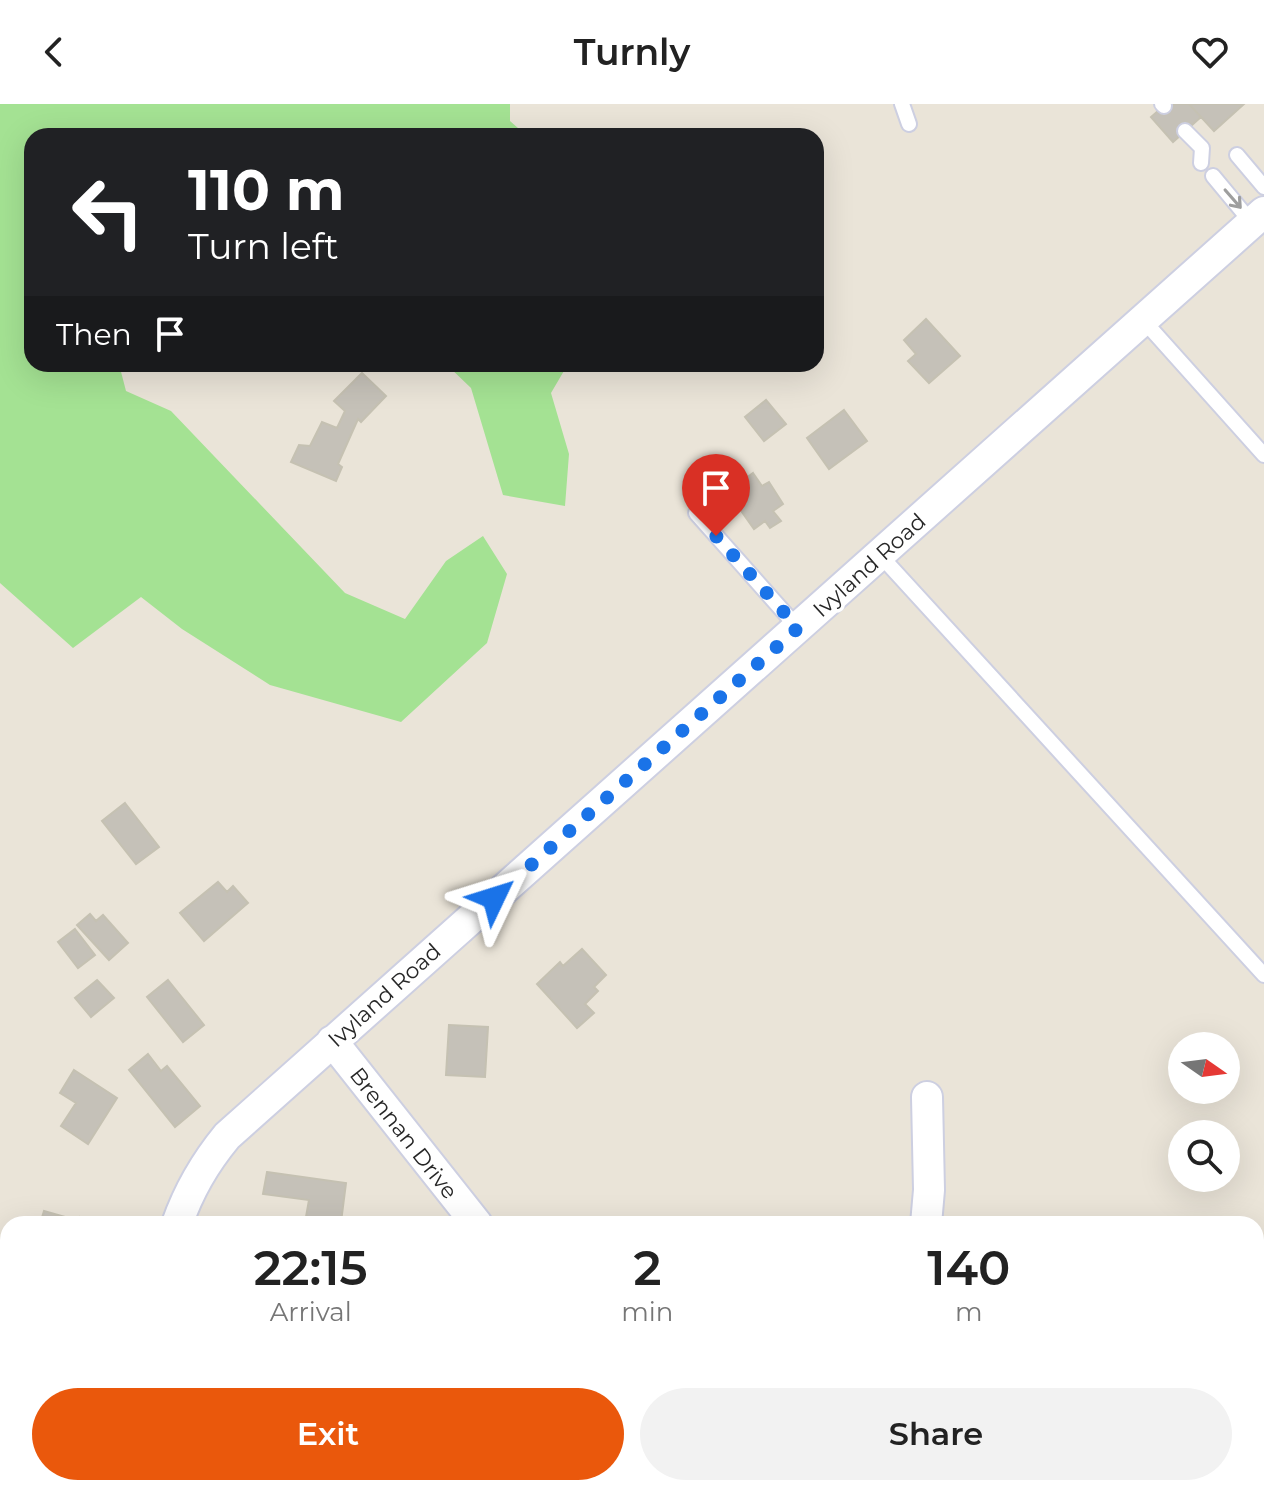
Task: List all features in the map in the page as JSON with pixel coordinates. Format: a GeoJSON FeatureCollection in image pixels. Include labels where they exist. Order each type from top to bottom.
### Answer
{"type":"FeatureCollection","features":[{"type":"Feature","properties":{"kind":"street","name":"Ivyland Road"},"geometry":{"type":"LineString","coordinates":[[180,1216],[201,1168],[227,1136],[1258,218]]}},
{"type":"Feature","properties":{"kind":"street","name":"Brennan Drive"},"geometry":{"type":"LineString","coordinates":[[332,1041],[471,1216]]}},
{"type":"Feature","properties":{"kind":"street"},"geometry":{"type":"LineString","coordinates":[[927,1097],[927,1216]]}},
{"type":"Feature","properties":{"kind":"lane"},"geometry":{"type":"LineString","coordinates":[[902,104],[909,124]]}},
{"type":"Feature","properties":{"kind":"lane"},"geometry":{"type":"LineString","coordinates":[[1185,131],[1202,148],[1201,163]]}},
{"type":"Feature","properties":{"kind":"lane"},"geometry":{"type":"LineString","coordinates":[[1237,155],[1264,187]]}},
{"type":"Feature","properties":{"kind":"lane"},"geometry":{"type":"LineString","coordinates":[[1213,176],[1258,218]]}},
{"type":"Feature","properties":{"kind":"lane"},"geometry":{"type":"LineString","coordinates":[[1144,321],[1264,455]]}},
{"type":"Feature","properties":{"kind":"lane"},"geometry":{"type":"LineString","coordinates":[[696,513],[798,628]]}},
{"type":"Feature","properties":{"kind":"lane"},"geometry":{"type":"LineString","coordinates":[[880,555],[1258,958],[1264,975]]}},
{"type":"Feature","properties":{"kind":"green space"},"geometry":{"type":"Polygon","coordinates":[[[0,104],[510,104],[510,121],[518,128],[24,128],[24,372],[121,372],[126,391],[171,411],[345,593],[405,619],[446,561],[483,536],[507,574],[487,643],[401,722],[270,685],[182,629],[141,597],[73,648],[0,583],[0,104]]]}},
{"type":"Feature","properties":{"kind":"green space"},"geometry":{"type":"Polygon","coordinates":[[[454,372],[563,372],[551,393],[569,454],[565,506],[503,495],[471,388],[454,372]]]}},
{"type":"Feature","properties":{"kind":"building"},"geometry":{"type":"Polygon","coordinates":[[[1166,104],[1189,104],[1201,117],[1173,142],[1151,117],[1166,104]]]}},
{"type":"Feature","properties":{"kind":"building"},"geometry":{"type":"Polygon","coordinates":[[[1189,104],[1244,104],[1214,131],[1189,104]]]}},
{"type":"Feature","properties":{"kind":"building"},"geometry":{"type":"Polygon","coordinates":[[[926,319],[960,356],[929,383],[908,361],[916,354],[904,340],[926,319]]]}},
{"type":"Feature","properties":{"kind":"building"},"geometry":{"type":"Polygon","coordinates":[[[362,373],[386,396],[361,422],[358,419],[338,464],[342,467],[336,481],[291,462],[299,445],[310,446],[322,422],[337,428],[345,411],[334,401],[362,373]]]}},
{"type":"Feature","properties":{"kind":"building"},"geometry":{"type":"Polygon","coordinates":[[[766,400],[786,424],[764,441],[745,417],[766,400]]]}},
{"type":"Feature","properties":{"kind":"building"},"geometry":{"type":"Polygon","coordinates":[[[844,410],[867,441],[829,469],[807,438],[844,410]]]}},
{"type":"Feature","properties":{"kind":"building"},"geometry":{"type":"Polygon","coordinates":[[[753,473],[762,486],[769,482],[783,504],[773,511],[781,521],[770,528],[765,521],[754,529],[737,505],[749,496],[740,483],[753,473]]]}},
{"type":"Feature","properties":{"kind":"building"},"geometry":{"type":"Polygon","coordinates":[[[125,803],[159,847],[136,864],[102,821],[125,803]]]}},
{"type":"Feature","properties":{"kind":"building"},"geometry":{"type":"Polygon","coordinates":[[[218,882],[227,892],[233,886],[248,903],[204,941],[180,913],[218,882]]]}},
{"type":"Feature","properties":{"kind":"building"},"geometry":{"type":"Polygon","coordinates":[[[90,914],[96,921],[103,915],[128,943],[109,960],[77,925],[90,914]]]}},
{"type":"Feature","properties":{"kind":"building"},"geometry":{"type":"Polygon","coordinates":[[[75,929],[95,955],[78,968],[58,942],[75,929]]]}},
{"type":"Feature","properties":{"kind":"building"},"geometry":{"type":"Polygon","coordinates":[[[582,949],[606,975],[594,987],[598,991],[585,1004],[594,1013],[577,1028],[537,984],[560,962],[563,966],[582,949]]]}},
{"type":"Feature","properties":{"kind":"building"},"geometry":{"type":"Polygon","coordinates":[[[97,980],[114,998],[91,1017],[75,998],[97,980]]]}},
{"type":"Feature","properties":{"kind":"building"},"geometry":{"type":"Polygon","coordinates":[[[168,980],[204,1025],[183,1042],[147,997],[168,980]]]}},
{"type":"Feature","properties":{"kind":"building"},"geometry":{"type":"Polygon","coordinates":[[[449,1025],[488,1027],[485,1077],[446,1075],[449,1025]]]}},
{"type":"Feature","properties":{"kind":"building"},"geometry":{"type":"Polygon","coordinates":[[[148,1054],[161,1071],[167,1066],[200,1106],[175,1127],[129,1070],[148,1054]]]}},
{"type":"Feature","properties":{"kind":"building"},"geometry":{"type":"Polygon","coordinates":[[[74,1070],[117,1098],[88,1144],[61,1126],[76,1103],[60,1093],[74,1070]]]}},
{"type":"Feature","properties":{"kind":"building"},"geometry":{"type":"Polygon","coordinates":[[[267,1172],[346,1183],[342,1216],[306,1216],[309,1200],[263,1194],[267,1172]]]}},
{"type":"Feature","properties":{"kind":"building"},"geometry":{"type":"Polygon","coordinates":[[[44,1211],[62,1216],[42,1216],[44,1211]]]}},
{"type":"Feature","properties":{"kind":"route"},"geometry":{"type":"LineString","coordinates":[[494,898],[798,628],[716,536]]}}]}
